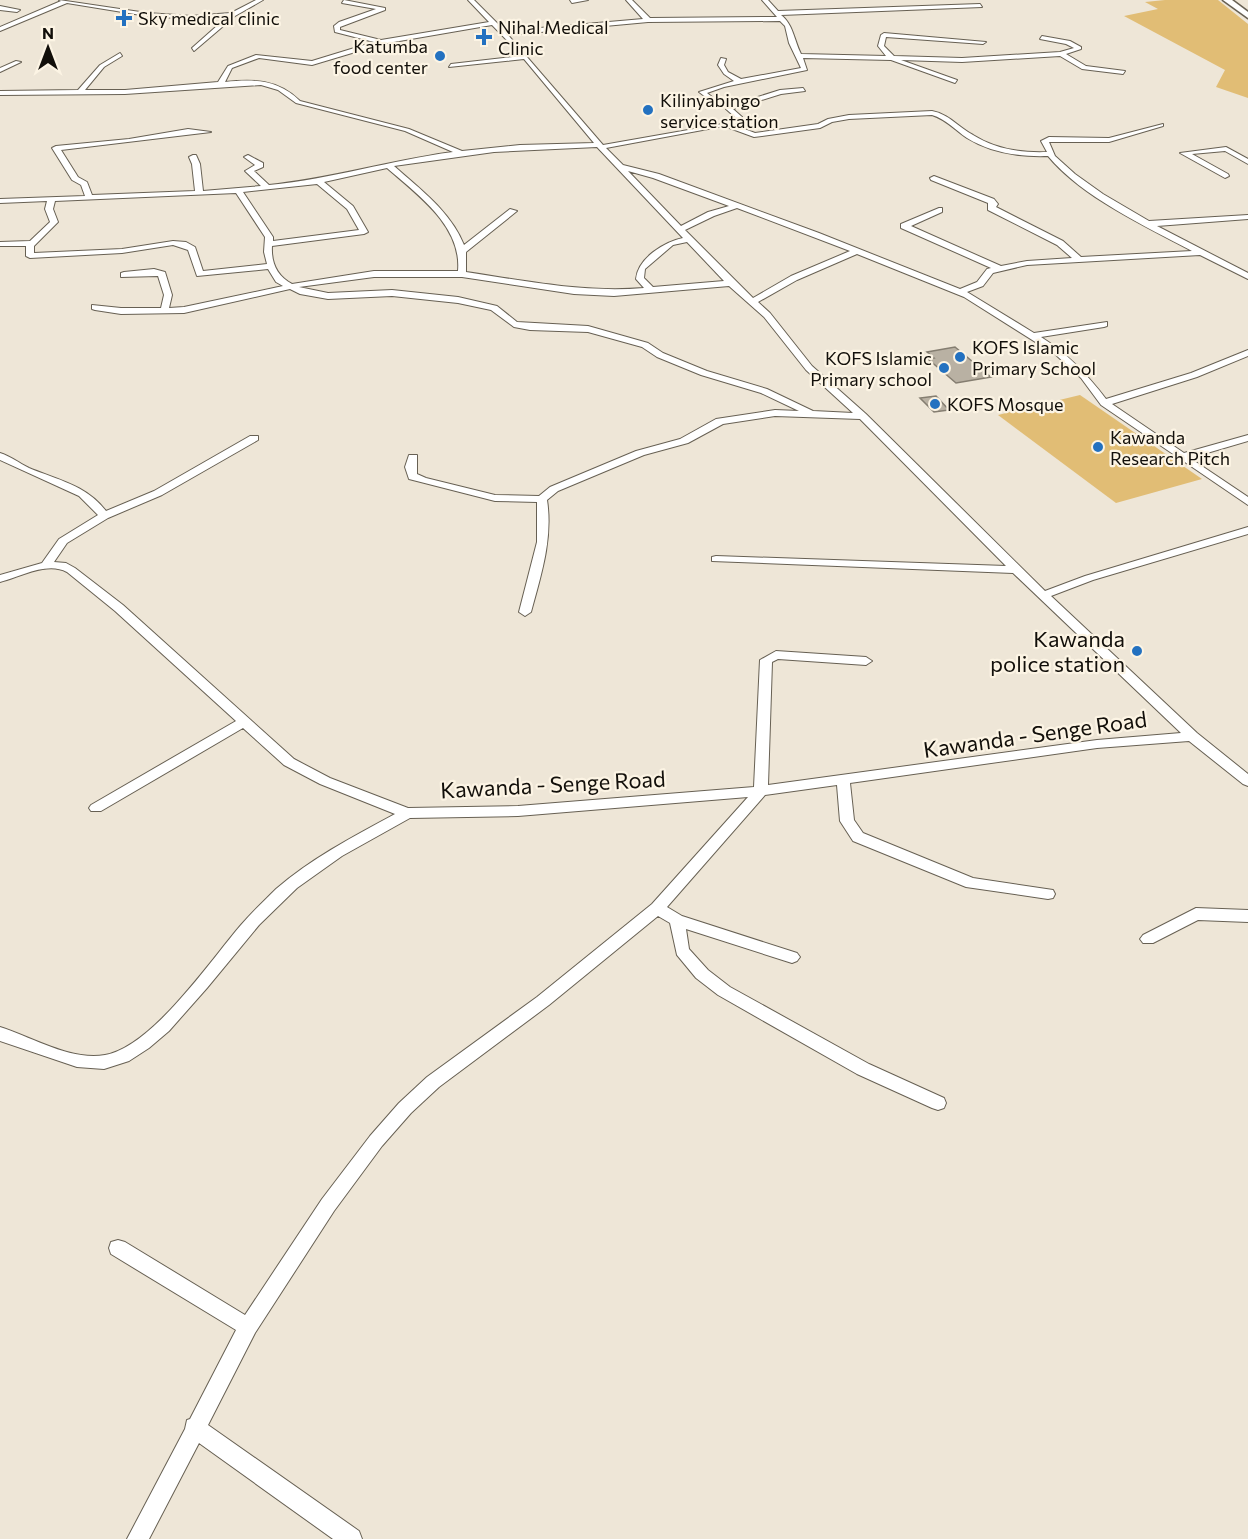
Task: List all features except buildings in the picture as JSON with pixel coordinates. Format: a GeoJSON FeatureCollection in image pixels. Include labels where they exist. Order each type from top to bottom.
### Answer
{"type":"FeatureCollection","features":[{"type":"Feature","properties":{"kind":"main road"},"geometry":{"type":"LineString","coordinates":[[1227,0],[1248,16]]}},
{"type":"Feature","properties":{"kind":"street"},"geometry":{"type":"LineString","coordinates":[[84,4],[94,0]]}},
{"type":"Feature","properties":{"kind":"street"},"geometry":{"type":"LineString","coordinates":[[194,49],[234,14],[260,0]]}},
{"type":"Feature","properties":{"kind":"street"},"geometry":{"type":"LineString","coordinates":[[471,0],[492,23],[505,33],[599,146],[731,283],[767,315],[809,368],[863,416],[1016,570],[1192,736],[1248,781]]}},
{"type":"Feature","properties":{"kind":"street"},"geometry":{"type":"LineString","coordinates":[[572,1],[585,0]]}},
{"type":"Feature","properties":{"kind":"street"},"geometry":{"type":"LineString","coordinates":[[629,0],[648,20]]}},
{"type":"Feature","properties":{"kind":"street"},"geometry":{"type":"LineString","coordinates":[[715,102],[703,91],[803,70],[805,67],[783,19],[765,0]]}},
{"type":"Feature","properties":{"kind":"street"},"geometry":{"type":"LineString","coordinates":[[0,29],[65,1],[121,12],[234,14]]}},
{"type":"Feature","properties":{"kind":"street"},"geometry":{"type":"LineString","coordinates":[[344,2],[383,9],[341,23],[337,26],[337,31],[381,42]]}},
{"type":"Feature","properties":{"kind":"street"},"geometry":{"type":"LineString","coordinates":[[778,13],[980,6]]}},
{"type":"Feature","properties":{"kind":"street"},"geometry":{"type":"LineString","coordinates":[[0,8],[17,10]]}},
{"type":"Feature","properties":{"kind":"street"},"geometry":{"type":"LineString","coordinates":[[505,33],[648,20],[783,19]]}},
{"type":"Feature","properties":{"kind":"street"},"geometry":{"type":"LineString","coordinates":[[220,84],[230,66],[255,57],[312,63],[381,42],[492,23]]}},
{"type":"Feature","properties":{"kind":"street"},"geometry":{"type":"LineString","coordinates":[[955,81],[936,72],[912,68],[888,57],[881,46],[885,35],[983,42]]}},
{"type":"Feature","properties":{"kind":"street"},"geometry":{"type":"LineString","coordinates":[[798,56],[962,60],[1060,54],[1077,50],[1079,47],[1042,38]]}},
{"type":"Feature","properties":{"kind":"street"},"geometry":{"type":"LineString","coordinates":[[1060,54],[1084,68],[1123,72]]}},
{"type":"Feature","properties":{"kind":"street"},"geometry":{"type":"LineString","coordinates":[[79,93],[102,66],[120,55]]}},
{"type":"Feature","properties":{"kind":"street"},"geometry":{"type":"LineString","coordinates":[[451,66],[525,57]]}},
{"type":"Feature","properties":{"kind":"street"},"geometry":{"type":"LineString","coordinates":[[723,59],[721,65],[726,73],[741,82]]}},
{"type":"Feature","properties":{"kind":"street"},"geometry":{"type":"LineString","coordinates":[[0,70],[18,62]]}},
{"type":"Feature","properties":{"kind":"street"},"geometry":{"type":"LineString","coordinates":[[0,93],[141,91],[220,84],[267,83],[285,91],[298,102],[420,134],[464,154]]}},
{"type":"Feature","properties":{"kind":"street"},"geometry":{"type":"LineString","coordinates":[[0,201],[238,190],[318,181],[388,165],[464,154],[545,145],[599,146],[731,124],[739,117],[729,108],[780,92],[803,90]]}},
{"type":"Feature","properties":{"kind":"street"},"geometry":{"type":"LineString","coordinates":[[731,124],[754,135],[820,126],[830,120],[849,117],[935,113],[973,139],[1013,154],[1050,154]]}},
{"type":"Feature","properties":{"kind":"street"},"geometry":{"type":"LineString","coordinates":[[1161,125],[1109,140],[1047,140],[1045,145],[1050,154],[1069,172],[1147,224],[1198,253],[1248,276]]}},
{"type":"Feature","properties":{"kind":"street"},"geometry":{"type":"LineString","coordinates":[[89,197],[84,184],[75,178],[56,148],[129,141],[188,131],[208,132]]}},
{"type":"Feature","properties":{"kind":"street"},"geometry":{"type":"LineString","coordinates":[[1225,176],[1184,153],[1226,149],[1248,162]]}},
{"type":"Feature","properties":{"kind":"street"},"geometry":{"type":"LineString","coordinates":[[193,157],[196,164],[199,193]]}},
{"type":"Feature","properties":{"kind":"street"},"geometry":{"type":"LineString","coordinates":[[248,157],[260,165],[249,171],[266,186]]}},
{"type":"Feature","properties":{"kind":"street"},"geometry":{"type":"LineString","coordinates":[[388,165],[441,214],[459,238],[464,250],[465,264],[462,274]]}},
{"type":"Feature","properties":{"kind":"street"},"geometry":{"type":"LineString","coordinates":[[620,167],[656,176],[960,292],[1067,359],[1104,403],[1248,503]]}},
{"type":"Feature","properties":{"kind":"street"},"geometry":{"type":"LineString","coordinates":[[934,178],[992,201],[994,204],[991,208],[1060,243],[1078,259]]}},
{"type":"Feature","properties":{"kind":"street"},"geometry":{"type":"LineString","coordinates":[[268,244],[364,232],[350,208],[318,181]]}},
{"type":"Feature","properties":{"kind":"street"},"geometry":{"type":"LineString","coordinates":[[238,190],[267,233],[271,266],[279,280],[292,287],[320,296],[392,292],[458,300],[494,308],[514,324],[530,327],[588,329],[645,345],[660,355],[712,376],[764,391],[809,412]]}},
{"type":"Feature","properties":{"kind":"street"},"geometry":{"type":"LineString","coordinates":[[52,199],[49,208],[54,222],[31,243],[29,255],[36,257],[122,251],[179,243],[192,249],[192,257],[200,274],[271,266]]}},
{"type":"Feature","properties":{"kind":"street"},"geometry":{"type":"LineString","coordinates":[[680,230],[711,214],[736,206]]}},
{"type":"Feature","properties":{"kind":"street"},"geometry":{"type":"LineString","coordinates":[[939,210],[904,226],[1000,269]]}},
{"type":"Feature","properties":{"kind":"street"},"geometry":{"type":"LineString","coordinates":[[464,250],[513,211]]}},
{"type":"Feature","properties":{"kind":"street"},"geometry":{"type":"LineString","coordinates":[[1147,224],[1248,217]]}},
{"type":"Feature","properties":{"kind":"street"},"geometry":{"type":"LineString","coordinates":[[652,291],[640,279],[641,268],[670,243],[688,239]]}},
{"type":"Feature","properties":{"kind":"street"},"geometry":{"type":"LineString","coordinates":[[0,244],[31,243]]}},
{"type":"Feature","properties":{"kind":"street"},"geometry":{"type":"LineString","coordinates":[[752,302],[794,278],[857,251]]}},
{"type":"Feature","properties":{"kind":"street"},"geometry":{"type":"LineString","coordinates":[[960,292],[980,284],[988,272],[1035,261],[1198,253]]}},
{"type":"Feature","properties":{"kind":"street"},"geometry":{"type":"LineString","coordinates":[[124,276],[154,272],[162,274],[168,296],[164,312]]}},
{"type":"Feature","properties":{"kind":"street"},"geometry":{"type":"LineString","coordinates":[[95,307],[121,311],[164,312],[204,307],[292,287],[374,274],[462,274],[574,291],[652,291],[731,283]]}},
{"type":"Feature","properties":{"kind":"street"},"geometry":{"type":"LineString","coordinates":[[1033,336],[1104,324]]}},
{"type":"Feature","properties":{"kind":"street"},"geometry":{"type":"LineString","coordinates":[[1104,403],[1194,375],[1248,353]]}},
{"type":"Feature","properties":{"kind":"street"},"geometry":{"type":"LineString","coordinates":[[412,457],[409,467],[411,473],[413,477],[422,480],[495,498],[542,499],[554,489],[640,453],[684,441],[720,421],[754,414],[809,412],[863,416]]}},
{"type":"Feature","properties":{"kind":"street"},"geometry":{"type":"LineString","coordinates":[[0,579],[46,565],[63,541],[104,516],[168,488],[254,438]]}},
{"type":"Feature","properties":{"kind":"street"},"geometry":{"type":"LineString","coordinates":[[1181,457],[1248,438]]}},
{"type":"Feature","properties":{"kind":"street"},"geometry":{"type":"LineString","coordinates":[[0,456],[21,468],[76,489],[91,500],[104,516]]}},
{"type":"Feature","properties":{"kind":"street"},"geometry":{"type":"LineString","coordinates":[[525,612],[541,549],[544,526],[542,499]]}},
{"type":"Feature","properties":{"kind":"street"},"geometry":{"type":"LineString","coordinates":[[1044,594],[1248,530]]}},
{"type":"Feature","properties":{"kind":"street"},"geometry":{"type":"LineString","coordinates":[[716,560],[1016,570]]}},
{"type":"Feature","properties":{"kind":"street","name":"Kawanda - Senge Road"},"geometry":{"type":"LineString","coordinates":[[46,565],[62,565],[71,570],[119,608],[289,762],[325,781],[407,813],[518,812],[761,791],[1097,744],[1192,736]]}},
{"type":"Feature","properties":{"kind":"street"},"geometry":{"type":"LineString","coordinates":[[138,1539],[194,1427],[248,1327],[328,1205],[376,1141],[405,1108],[433,1082],[543,1001],[657,908],[761,791],[766,660],[776,655],[866,661]]}},
{"type":"Feature","properties":{"kind":"street"},"geometry":{"type":"LineString","coordinates":[[96,808],[243,722]]}},
{"type":"Feature","properties":{"kind":"street"},"geometry":{"type":"LineString","coordinates":[[843,781],[847,821],[858,837],[971,883],[1048,894]]}},
{"type":"Feature","properties":{"kind":"street"},"geometry":{"type":"LineString","coordinates":[[0,1034],[26,1040],[64,1058],[83,1063],[107,1062],[135,1049],[202,985],[249,926],[297,879],[407,813]]}},
{"type":"Feature","properties":{"kind":"street"},"geometry":{"type":"LineString","coordinates":[[657,908],[677,920],[792,957]]}},
{"type":"Feature","properties":{"kind":"street"},"geometry":{"type":"LineString","coordinates":[[1148,939],[1197,914],[1248,916]]}},
{"type":"Feature","properties":{"kind":"street"},"geometry":{"type":"LineString","coordinates":[[677,920],[682,951],[702,974],[723,991],[863,1069],[938,1102]]}},
{"type":"Feature","properties":{"kind":"street"},"geometry":{"type":"LineString","coordinates":[[118,1248],[248,1327]]}},
{"type":"Feature","properties":{"kind":"street"},"geometry":{"type":"LineString","coordinates":[[194,1427],[351,1539]]}},
{"type":"Feature","properties":{"kind":"shaded area"},"geometry":{"type":"Polygon","coordinates":[[[1218,0],[1248,24],[1248,98],[1216,87],[1225,70],[1124,16],[1158,9],[1145,2],[1218,0]]]}},
{"type":"Feature","properties":{"kind":"shaded area","name":"Kawanda Research Pitch"},"geometry":{"type":"Polygon","coordinates":[[[1080,395],[1202,479],[1116,503],[998,415],[1080,395]]]}},
{"type":"Feature","properties":{"kind":"place","name":"Sky medical clinic"},"geometry":{"type":"Point","coordinates":[124,18]}},
{"type":"Feature","properties":{"kind":"place","name":"Nihal Medical Clinic"},"geometry":{"type":"Point","coordinates":[484,37]}},
{"type":"Feature","properties":{"kind":"place","name":"Katumba food center"},"geometry":{"type":"Point","coordinates":[440,56]}},
{"type":"Feature","properties":{"kind":"place","name":"Kilinyabingo service station"},"geometry":{"type":"Point","coordinates":[648,110]}},
{"type":"Feature","properties":{"kind":"place","name":"KOFS Islamic Primary School"},"geometry":{"type":"Point","coordinates":[960,357]}},
{"type":"Feature","properties":{"kind":"place","name":"KOFS Islamic Primary school"},"geometry":{"type":"Point","coordinates":[944,368]}},
{"type":"Feature","properties":{"kind":"place","name":"KOFS Mosque"},"geometry":{"type":"Point","coordinates":[935,404]}},
{"type":"Feature","properties":{"kind":"place","name":"Kawanda Research Pitch"},"geometry":{"type":"Point","coordinates":[1098,447]}},
{"type":"Feature","properties":{"kind":"place","name":"Kawanda police station"},"geometry":{"type":"Point","coordinates":[1137,651]}}]}
